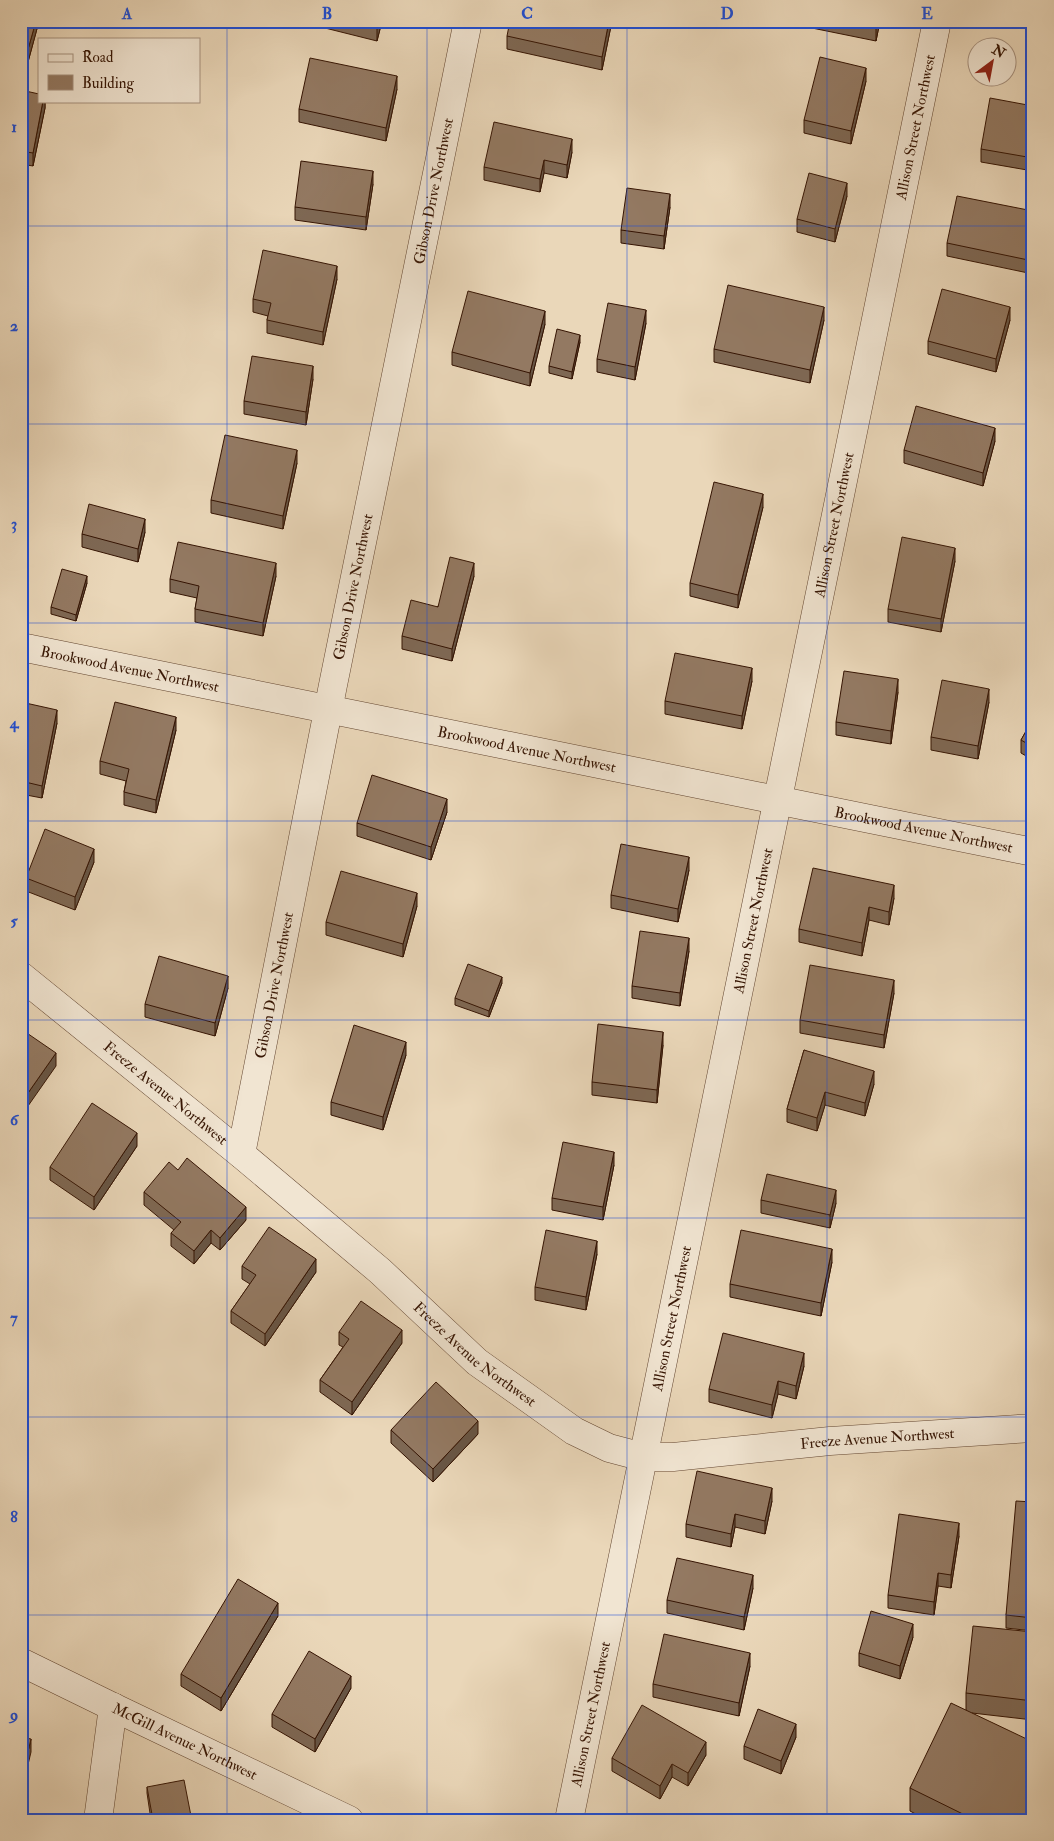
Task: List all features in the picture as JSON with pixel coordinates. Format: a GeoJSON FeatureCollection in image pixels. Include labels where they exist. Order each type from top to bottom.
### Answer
{"type":"FeatureCollection","features":[{"type":"Feature","properties":{"kind":"street","name":"Gibson Drive Northwest"},"geometry":{"type":"LineString","coordinates":[[241,1154],[328,709],[468,21]]}},
{"type":"Feature","properties":{"kind":"street","name":"Allison Street Northwest"},"geometry":{"type":"LineString","coordinates":[[569,1820],[937,21]]}},
{"type":"Feature","properties":{"kind":"street","name":"Brookwood Avenue Northwest"},"geometry":{"type":"LineString","coordinates":[[21,647],[1033,852]]}},
{"type":"Feature","properties":{"kind":"street","name":"Freeze Avenue Northwest"},"geometry":{"type":"LineString","coordinates":[[21,976],[241,1154],[380,1271],[477,1362],[574,1431],[608,1448],[642,1457],[674,1458],[830,1442],[1033,1428]]}},
{"type":"Feature","properties":{"kind":"street","name":"McGill Avenue Northwest"},"geometry":{"type":"LineString","coordinates":[[21,1662],[113,1708],[349,1820]]}},
{"type":"Feature","properties":{"kind":"street"},"geometry":{"type":"LineString","coordinates":[[98,1820],[113,1708]]}},
{"type":"Feature","properties":{"kind":"building"},"geometry":{"type":"Polygon","coordinates":[[[21,21],[36,21],[25,60],[21,59],[21,21]]]}},
{"type":"Feature","properties":{"kind":"building"},"geometry":{"type":"Polygon","coordinates":[[[349,21],[379,21],[377,28],[349,21]]]}},
{"type":"Feature","properties":{"kind":"building"},"geometry":{"type":"Polygon","coordinates":[[[510,21],[609,21],[602,57],[507,36],[510,21]]]}},
{"type":"Feature","properties":{"kind":"building"},"geometry":{"type":"Polygon","coordinates":[[[843,21],[877,21],[876,28],[843,21]]]}},
{"type":"Feature","properties":{"kind":"building"},"geometry":{"type":"Polygon","coordinates":[[[820,57],[866,68],[851,131],[804,120],[820,57]]]}},
{"type":"Feature","properties":{"kind":"building"},"geometry":{"type":"Polygon","coordinates":[[[310,58],[397,76],[386,128],[299,109],[310,58]]]}},
{"type":"Feature","properties":{"kind":"building"},"geometry":{"type":"Polygon","coordinates":[[[21,90],[38,94],[38,102],[43,102],[33,153],[21,151],[21,90]]]}},
{"type":"Feature","properties":{"kind":"building"},"geometry":{"type":"Polygon","coordinates":[[[990,98],[1033,106],[1033,158],[981,149],[990,98]]]}},
{"type":"Feature","properties":{"kind":"building"},"geometry":{"type":"Polygon","coordinates":[[[494,122],[572,139],[567,165],[544,160],[540,179],[484,167],[494,122]]]}},
{"type":"Feature","properties":{"kind":"building"},"geometry":{"type":"Polygon","coordinates":[[[301,161],[373,171],[366,217],[295,207],[301,161]]]}},
{"type":"Feature","properties":{"kind":"building"},"geometry":{"type":"Polygon","coordinates":[[[809,173],[847,183],[835,229],[797,219],[809,173]]]}},
{"type":"Feature","properties":{"kind":"building"},"geometry":{"type":"Polygon","coordinates":[[[627,188],[670,194],[664,236],[621,230],[627,188]]]}},
{"type":"Feature","properties":{"kind":"building"},"geometry":{"type":"Polygon","coordinates":[[[957,196],[1033,211],[1033,261],[947,243],[957,196]]]}},
{"type":"Feature","properties":{"kind":"building"},"geometry":{"type":"Polygon","coordinates":[[[263,250],[337,266],[323,332],[267,320],[271,303],[253,299],[263,250]]]}},
{"type":"Feature","properties":{"kind":"building"},"geometry":{"type":"Polygon","coordinates":[[[728,285],[824,307],[810,370],[714,349],[728,285]]]}},
{"type":"Feature","properties":{"kind":"building"},"geometry":{"type":"Polygon","coordinates":[[[942,289],[1010,307],[996,359],[928,341],[942,289]]]}},
{"type":"Feature","properties":{"kind":"building"},"geometry":{"type":"Polygon","coordinates":[[[468,291],[545,311],[530,373],[452,352],[468,291]]]}},
{"type":"Feature","properties":{"kind":"building"},"geometry":{"type":"Polygon","coordinates":[[[608,303],[646,310],[635,367],[597,359],[608,303]]]}},
{"type":"Feature","properties":{"kind":"building"},"geometry":{"type":"Polygon","coordinates":[[[557,329],[580,335],[572,372],[549,366],[557,329]]]}},
{"type":"Feature","properties":{"kind":"building"},"geometry":{"type":"Polygon","coordinates":[[[252,356],[313,366],[306,412],[244,401],[252,356]]]}},
{"type":"Feature","properties":{"kind":"building"},"geometry":{"type":"Polygon","coordinates":[[[916,406],[995,428],[983,473],[904,450],[916,406]]]}},
{"type":"Feature","properties":{"kind":"building"},"geometry":{"type":"Polygon","coordinates":[[[225,435],[297,450],[283,516],[211,500],[225,435]]]}},
{"type":"Feature","properties":{"kind":"building"},"geometry":{"type":"Polygon","coordinates":[[[714,482],[763,494],[738,595],[690,583],[714,482]]]}},
{"type":"Feature","properties":{"kind":"building"},"geometry":{"type":"Polygon","coordinates":[[[89,504],[145,519],[138,549],[82,534],[89,504]]]}},
{"type":"Feature","properties":{"kind":"building"},"geometry":{"type":"Polygon","coordinates":[[[902,537],[955,548],[941,619],[888,609],[902,537]]]}},
{"type":"Feature","properties":{"kind":"building"},"geometry":{"type":"Polygon","coordinates":[[[178,542],[276,563],[263,623],[195,609],[199,586],[170,579],[178,542]]]}},
{"type":"Feature","properties":{"kind":"building"},"geometry":{"type":"Polygon","coordinates":[[[450,557],[474,563],[452,649],[402,636],[411,600],[438,607],[450,557]]]}},
{"type":"Feature","properties":{"kind":"building"},"geometry":{"type":"Polygon","coordinates":[[[62,569],[87,576],[76,615],[51,607],[62,569]]]}},
{"type":"Feature","properties":{"kind":"building"},"geometry":{"type":"Polygon","coordinates":[[[675,653],[752,668],[742,716],[665,701],[675,653]]]}},
{"type":"Feature","properties":{"kind":"building"},"geometry":{"type":"Polygon","coordinates":[[[844,671],[898,679],[891,731],[836,722],[844,671]]]}},
{"type":"Feature","properties":{"kind":"building"},"geometry":{"type":"Polygon","coordinates":[[[942,680],[989,689],[978,746],[931,737],[942,680]]]}},
{"type":"Feature","properties":{"kind":"building"},"geometry":{"type":"Polygon","coordinates":[[[21,702],[57,710],[42,786],[21,781],[21,702]]]}},
{"type":"Feature","properties":{"kind":"building"},"geometry":{"type":"Polygon","coordinates":[[[115,702],[176,717],[156,800],[124,792],[129,769],[100,761],[115,702]]]}},
{"type":"Feature","properties":{"kind":"building"},"geometry":{"type":"Polygon","coordinates":[[[1033,719],[1033,747],[1021,740],[1033,719]]]}},
{"type":"Feature","properties":{"kind":"building"},"geometry":{"type":"Polygon","coordinates":[[[372,775],[447,799],[431,847],[357,823],[372,775]]]}},
{"type":"Feature","properties":{"kind":"building"},"geometry":{"type":"Polygon","coordinates":[[[45,829],[94,849],[75,897],[26,878],[45,829]]]}},
{"type":"Feature","properties":{"kind":"building"},"geometry":{"type":"Polygon","coordinates":[[[621,844],[689,857],[678,909],[611,895],[621,844]]]}},
{"type":"Feature","properties":{"kind":"building"},"geometry":{"type":"Polygon","coordinates":[[[813,868],[894,885],[889,912],[869,907],[862,943],[799,929],[813,868]]]}},
{"type":"Feature","properties":{"kind":"building"},"geometry":{"type":"Polygon","coordinates":[[[341,871],[417,893],[403,944],[326,922],[341,871]]]}},
{"type":"Feature","properties":{"kind":"building"},"geometry":{"type":"Polygon","coordinates":[[[640,931],[689,938],[680,993],[632,986],[640,931]]]}},
{"type":"Feature","properties":{"kind":"building"},"geometry":{"type":"Polygon","coordinates":[[[159,956],[228,976],[215,1023],[145,1004],[159,956]]]}},
{"type":"Feature","properties":{"kind":"building"},"geometry":{"type":"Polygon","coordinates":[[[468,964],[502,977],[489,1011],[455,998],[468,964]]]}},
{"type":"Feature","properties":{"kind":"building"},"geometry":{"type":"Polygon","coordinates":[[[810,965],[894,980],[884,1035],[800,1020],[810,965]]]}},
{"type":"Feature","properties":{"kind":"building"},"geometry":{"type":"Polygon","coordinates":[[[598,1024],[663,1032],[657,1090],[592,1082],[598,1024]]]}},
{"type":"Feature","properties":{"kind":"building"},"geometry":{"type":"Polygon","coordinates":[[[354,1025],[406,1042],[383,1117],[331,1102],[354,1025]]]}},
{"type":"Feature","properties":{"kind":"building"},"geometry":{"type":"Polygon","coordinates":[[[21,1029],[56,1053],[21,1103],[21,1029]]]}},
{"type":"Feature","properties":{"kind":"building"},"geometry":{"type":"Polygon","coordinates":[[[804,1050],[874,1071],[865,1103],[825,1092],[817,1118],[787,1109],[804,1050]]]}},
{"type":"Feature","properties":{"kind":"building"},"geometry":{"type":"Polygon","coordinates":[[[92,1103],[137,1133],[94,1197],[50,1167],[92,1103]]]}},
{"type":"Feature","properties":{"kind":"building"},"geometry":{"type":"Polygon","coordinates":[[[563,1142],[614,1152],[603,1207],[552,1198],[563,1142]]]}},
{"type":"Feature","properties":{"kind":"building"},"geometry":{"type":"Polygon","coordinates":[[[187,1158],[246,1207],[220,1238],[211,1230],[194,1251],[171,1233],[181,1222],[144,1192],[169,1162],[178,1170],[187,1158]]]}},
{"type":"Feature","properties":{"kind":"building"},"geometry":{"type":"Polygon","coordinates":[[[767,1174],[836,1190],[830,1215],[761,1200],[767,1174]]]}},
{"type":"Feature","properties":{"kind":"building"},"geometry":{"type":"Polygon","coordinates":[[[269,1227],[316,1259],[265,1334],[231,1311],[256,1275],[242,1266],[269,1227]]]}},
{"type":"Feature","properties":{"kind":"building"},"geometry":{"type":"Polygon","coordinates":[[[546,1230],[597,1241],[586,1297],[535,1287],[546,1230]]]}},
{"type":"Feature","properties":{"kind":"building"},"geometry":{"type":"Polygon","coordinates":[[[741,1230],[832,1249],[821,1303],[730,1284],[741,1230]]]}},
{"type":"Feature","properties":{"kind":"building"},"geometry":{"type":"Polygon","coordinates":[[[361,1301],[402,1330],[352,1402],[320,1380],[349,1339],[339,1332],[361,1301]]]}},
{"type":"Feature","properties":{"kind":"building"},"geometry":{"type":"Polygon","coordinates":[[[723,1333],[804,1353],[796,1386],[778,1381],[772,1405],[709,1389],[723,1333]]]}},
{"type":"Feature","properties":{"kind":"building"},"geometry":{"type":"Polygon","coordinates":[[[436,1382],[478,1421],[433,1469],[391,1430],[436,1382]]]}},
{"type":"Feature","properties":{"kind":"building"},"geometry":{"type":"Polygon","coordinates":[[[697,1471],[772,1488],[765,1521],[735,1514],[731,1534],[686,1524],[697,1471]]]}},
{"type":"Feature","properties":{"kind":"building"},"geometry":{"type":"Polygon","coordinates":[[[1016,1501],[1033,1502],[1033,1618],[1006,1615],[1016,1501]]]}},
{"type":"Feature","properties":{"kind":"building"},"geometry":{"type":"Polygon","coordinates":[[[899,1514],[959,1523],[951,1575],[938,1573],[934,1602],[888,1595],[899,1514]]]}},
{"type":"Feature","properties":{"kind":"building"},"geometry":{"type":"Polygon","coordinates":[[[677,1558],[753,1575],[744,1617],[667,1600],[677,1558]]]}},
{"type":"Feature","properties":{"kind":"building"},"geometry":{"type":"Polygon","coordinates":[[[238,1579],[278,1603],[221,1698],[181,1674],[238,1579]]]}},
{"type":"Feature","properties":{"kind":"building"},"geometry":{"type":"Polygon","coordinates":[[[871,1611],[913,1624],[900,1666],[859,1653],[871,1611]]]}},
{"type":"Feature","properties":{"kind":"building"},"geometry":{"type":"Polygon","coordinates":[[[973,1626],[1033,1632],[1033,1701],[966,1693],[973,1626]]]}},
{"type":"Feature","properties":{"kind":"building"},"geometry":{"type":"Polygon","coordinates":[[[664,1634],[750,1653],[739,1703],[653,1684],[664,1634]]]}},
{"type":"Feature","properties":{"kind":"building"},"geometry":{"type":"Polygon","coordinates":[[[309,1651],[351,1676],[315,1739],[272,1714],[309,1651]]]}},
{"type":"Feature","properties":{"kind":"building"},"geometry":{"type":"Polygon","coordinates":[[[951,1703],[1033,1742],[1033,1820],[975,1820],[910,1788],[951,1703]]]}},
{"type":"Feature","properties":{"kind":"building"},"geometry":{"type":"Polygon","coordinates":[[[642,1705],[706,1742],[688,1773],[672,1764],[660,1786],[612,1758],[642,1705]]]}},
{"type":"Feature","properties":{"kind":"building"},"geometry":{"type":"Polygon","coordinates":[[[758,1709],[796,1724],[781,1761],[744,1746],[758,1709]]]}},
{"type":"Feature","properties":{"kind":"building"},"geometry":{"type":"Polygon","coordinates":[[[21,1737],[31,1739],[21,1781],[21,1737]]]}},
{"type":"Feature","properties":{"kind":"building"},"geometry":{"type":"Polygon","coordinates":[[[184,1780],[191,1816],[170,1820],[153,1820],[147,1787],[184,1780]]]}}]}
